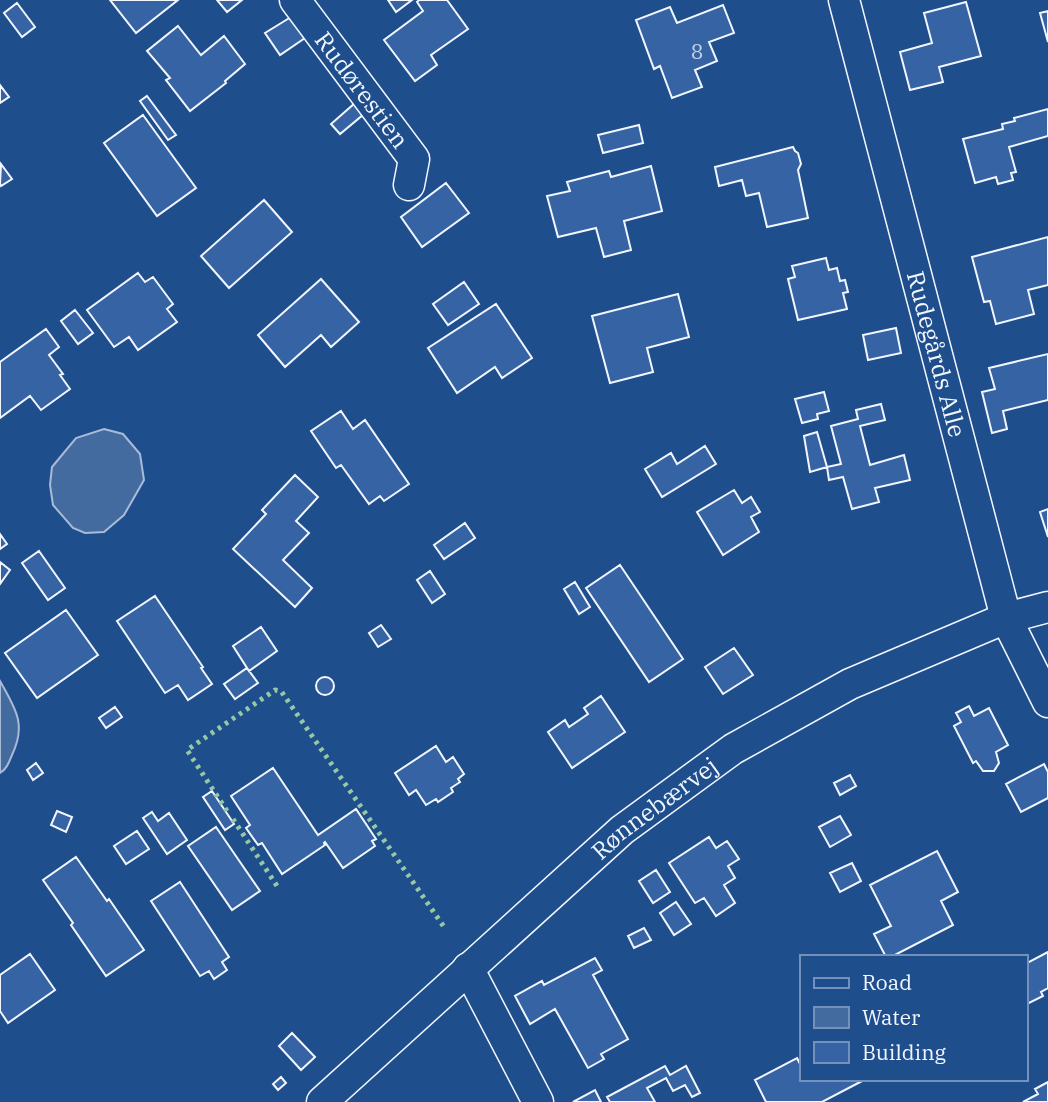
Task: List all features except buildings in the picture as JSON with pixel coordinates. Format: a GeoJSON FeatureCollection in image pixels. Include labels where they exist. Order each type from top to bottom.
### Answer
{"type":"FeatureCollection","features":[{"type":"Feature","properties":{"kind":"street","name":"Rudørestien"},"geometry":{"type":"LineString","coordinates":[[295,0],[414,159],[409,184]]}},
{"type":"Feature","properties":{"kind":"street","name":"Rudegårds Alle"},"geometry":{"type":"LineString","coordinates":[[844,0],[1006,618],[1048,702]]}},
{"type":"Feature","properties":{"kind":"street","name":"Rønnebærvej"},"geometry":{"type":"LineString","coordinates":[[322,1102],[622,830],[733,749],[850,684],[1006,618],[1048,607]]}},
{"type":"Feature","properties":{"kind":"street"},"geometry":{"type":"LineString","coordinates":[[468,968],[538,1102]]}},
{"type":"Feature","properties":{"kind":"water"},"geometry":{"type":"Polygon","coordinates":[[[104,429],[123,434],[140,454],[144,480],[124,515],[104,532],[85,533],[73,528],[53,505],[50,485],[52,467],[76,438],[104,429]]]}},
{"type":"Feature","properties":{"kind":"water"},"geometry":{"type":"Polygon","coordinates":[[[0,681],[17,716],[19,734],[8,765],[0,773],[0,681]]]}},
{"type":"Feature","properties":{"kind":"hedge"},"geometry":{"type":"LineString","coordinates":[[227,811],[187,750],[275,690],[281,691],[444,927]]}},
{"type":"Feature","properties":{"kind":"hedge"},"geometry":{"type":"LineString","coordinates":[[233,819],[277,886]]}}]}
